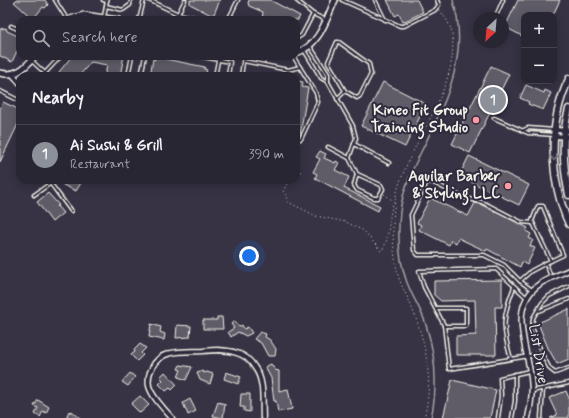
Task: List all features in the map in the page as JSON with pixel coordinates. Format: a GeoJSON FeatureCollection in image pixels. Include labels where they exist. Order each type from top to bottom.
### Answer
{"type":"FeatureCollection","features":[{"type":"Feature","properties":{"kind":"main road"},"geometry":{"type":"LineString","coordinates":[[569,78],[562,98],[555,133],[554,165],[557,184],[569,224]]}},
{"type":"Feature","properties":{"kind":"main road"},"geometry":{"type":"LineString","coordinates":[[569,109],[564,163],[569,195]]}},
{"type":"Feature","properties":{"kind":"street"},"geometry":{"type":"LineString","coordinates":[[300,52],[310,46],[319,34],[335,0]]}},
{"type":"Feature","properties":{"kind":"street"},"geometry":{"type":"LineString","coordinates":[[81,16],[94,16]]}},
{"type":"Feature","properties":{"kind":"street"},"geometry":{"type":"LineString","coordinates":[[17,72],[22,70],[31,61]]}},
{"type":"Feature","properties":{"kind":"street"},"geometry":{"type":"LineString","coordinates":[[0,73],[12,74],[16,72]]}},
{"type":"Feature","properties":{"kind":"street"},"geometry":{"type":"LineString","coordinates":[[12,74],[16,78]]}},
{"type":"Feature","properties":{"kind":"street"},"geometry":{"type":"LineString","coordinates":[[555,133],[567,134]]}},
{"type":"Feature","properties":{"kind":"street","name":"List Drive"},"geometry":{"type":"LineString","coordinates":[[528,418],[532,391],[530,371],[520,325],[522,312],[527,298],[532,291],[541,283],[569,270]]}},
{"type":"Feature","properties":{"kind":"street"},"geometry":{"type":"LineString","coordinates":[[172,418],[154,395],[149,385],[151,369],[157,361],[166,355],[176,352],[231,351],[246,358],[258,371],[261,382],[263,418]]}},
{"type":"Feature","properties":{"kind":"lane"},"geometry":{"type":"LineString","coordinates":[[55,0],[65,16]]}},
{"type":"Feature","properties":{"kind":"lane"},"geometry":{"type":"LineString","coordinates":[[103,0],[107,1],[104,16]]}},
{"type":"Feature","properties":{"kind":"lane"},"geometry":{"type":"LineString","coordinates":[[106,6],[123,10],[130,5],[131,0]]}},
{"type":"Feature","properties":{"kind":"lane"},"geometry":{"type":"LineString","coordinates":[[141,16],[144,0]]}},
{"type":"Feature","properties":{"kind":"lane"},"geometry":{"type":"LineString","coordinates":[[149,0],[178,14],[188,16]]}},
{"type":"Feature","properties":{"kind":"lane"},"geometry":{"type":"LineString","coordinates":[[178,14],[185,0]]}},
{"type":"Feature","properties":{"kind":"lane"},"geometry":{"type":"LineString","coordinates":[[230,16],[238,0]]}},
{"type":"Feature","properties":{"kind":"lane"},"geometry":{"type":"LineString","coordinates":[[296,0],[313,14],[326,20]]}},
{"type":"Feature","properties":{"kind":"lane"},"geometry":{"type":"LineString","coordinates":[[342,0],[386,21],[404,26],[435,10],[439,4],[437,0]]}},
{"type":"Feature","properties":{"kind":"lane"},"geometry":{"type":"LineString","coordinates":[[375,0],[386,21]]}},
{"type":"Feature","properties":{"kind":"lane"},"geometry":{"type":"LineString","coordinates":[[498,12],[503,0]]}},
{"type":"Feature","properties":{"kind":"lane"},"geometry":{"type":"LineString","coordinates":[[300,36],[313,14]]}},
{"type":"Feature","properties":{"kind":"lane"},"geometry":{"type":"LineString","coordinates":[[11,26],[16,28]]}},
{"type":"Feature","properties":{"kind":"lane"},"geometry":{"type":"LineString","coordinates":[[337,42],[369,64],[371,74],[360,96],[357,98],[345,91],[328,62],[337,42]]}},
{"type":"Feature","properties":{"kind":"lane"},"geometry":{"type":"LineString","coordinates":[[310,46],[328,74],[328,82]]}},
{"type":"Feature","properties":{"kind":"lane"},"geometry":{"type":"LineString","coordinates":[[304,50],[321,78],[328,82],[353,126],[356,138],[349,158]]}},
{"type":"Feature","properties":{"kind":"lane"},"geometry":{"type":"LineString","coordinates":[[45,72],[57,60]]}},
{"type":"Feature","properties":{"kind":"lane"},"geometry":{"type":"LineString","coordinates":[[129,72],[131,60]]}},
{"type":"Feature","properties":{"kind":"lane"},"geometry":{"type":"LineString","coordinates":[[142,72],[144,60]]}},
{"type":"Feature","properties":{"kind":"lane"},"geometry":{"type":"LineString","coordinates":[[216,72],[218,60],[230,62],[229,72]]}},
{"type":"Feature","properties":{"kind":"lane"},"geometry":{"type":"LineString","coordinates":[[296,60],[316,93],[318,102],[300,139]]}},
{"type":"Feature","properties":{"kind":"lane"},"geometry":{"type":"LineString","coordinates":[[31,61],[43,72]]}},
{"type":"Feature","properties":{"kind":"lane"},"geometry":{"type":"LineString","coordinates":[[242,72],[244,61],[288,70],[300,67]]}},
{"type":"Feature","properties":{"kind":"lane"},"geometry":{"type":"LineString","coordinates":[[0,91],[16,99]]}},
{"type":"Feature","properties":{"kind":"lane"},"geometry":{"type":"LineString","coordinates":[[338,99],[345,91]]}},
{"type":"Feature","properties":{"kind":"lane"},"geometry":{"type":"LineString","coordinates":[[494,118],[522,131],[555,133]]}},
{"type":"Feature","properties":{"kind":"lane"},"geometry":{"type":"LineString","coordinates":[[522,131],[528,128],[555,133]]}},
{"type":"Feature","properties":{"kind":"lane"},"geometry":{"type":"LineString","coordinates":[[354,144],[389,163]]}},
{"type":"Feature","properties":{"kind":"lane"},"geometry":{"type":"LineString","coordinates":[[328,147],[349,158],[357,174],[381,185],[381,192],[378,198],[374,198],[357,190],[354,185],[357,174]]}},
{"type":"Feature","properties":{"kind":"lane"},"geometry":{"type":"LineString","coordinates":[[532,291],[504,265],[484,256],[418,256],[414,250],[411,215],[427,182],[432,182],[464,198],[482,202],[521,222],[533,223]]}},
{"type":"Feature","properties":{"kind":"lane"},"geometry":{"type":"LineString","coordinates":[[34,195],[45,186],[51,184],[71,211]]}},
{"type":"Feature","properties":{"kind":"lane"},"geometry":{"type":"LineString","coordinates":[[520,281],[531,271],[546,264],[563,255],[543,206],[538,206],[532,220],[551,261]]}},
{"type":"Feature","properties":{"kind":"lane"},"geometry":{"type":"LineString","coordinates":[[546,264],[552,278]]}},
{"type":"Feature","properties":{"kind":"lane"},"geometry":{"type":"LineString","coordinates":[[527,298],[496,269],[419,271],[424,287],[444,326],[449,369],[542,354]]}},
{"type":"Feature","properties":{"kind":"lane"},"geometry":{"type":"LineString","coordinates":[[569,286],[549,296],[542,303],[533,318],[532,328],[542,354],[550,369],[555,373],[569,368]]}},
{"type":"Feature","properties":{"kind":"lane"},"geometry":{"type":"LineString","coordinates":[[511,359],[505,340],[504,324],[505,309],[514,287]]}},
{"type":"Feature","properties":{"kind":"lane"},"geometry":{"type":"LineString","coordinates":[[538,311],[569,298]]}},
{"type":"Feature","properties":{"kind":"lane"},"geometry":{"type":"LineString","coordinates":[[436,308],[466,308],[466,326],[444,326]]}},
{"type":"Feature","properties":{"kind":"lane"},"geometry":{"type":"LineString","coordinates":[[498,418],[501,396],[500,378],[530,371]]}},
{"type":"Feature","properties":{"kind":"lane"},"geometry":{"type":"LineString","coordinates":[[512,418],[515,401],[515,374]]}},
{"type":"Feature","properties":{"kind":"lane"},"geometry":{"type":"LineString","coordinates":[[532,391],[569,383]]}},
{"type":"Feature","properties":{"kind":"lane"},"geometry":{"type":"LineString","coordinates":[[541,418],[543,389]]}},
{"type":"Feature","properties":{"kind":"path"},"geometry":{"type":"LineString","coordinates":[[424,418],[427,408],[429,378],[424,341],[398,276],[392,243],[395,201],[401,177],[444,88],[451,61],[452,34],[449,23],[438,6]]}},
{"type":"Feature","properties":{"kind":"path"},"geometry":{"type":"LineString","coordinates":[[287,184],[283,191],[287,196],[288,202],[316,216],[346,222],[364,231],[381,251],[385,248],[389,228],[390,211],[395,201]]}},
{"type":"Feature","properties":{"kind":"path"},"geometry":{"type":"LineString","coordinates":[[381,192],[395,201]]}},
{"type":"Feature","properties":{"kind":"building"},"geometry":{"type":"Polygon","coordinates":[[[16,0],[45,0],[48,5],[45,8],[43,7],[36,16],[30,16],[14,2],[16,0]]]}},
{"type":"Feature","properties":{"kind":"building"},"geometry":{"type":"Polygon","coordinates":[[[190,0],[220,0],[214,14],[211,15],[190,4],[190,0]]]}},
{"type":"Feature","properties":{"kind":"building"},"geometry":{"type":"Polygon","coordinates":[[[249,0],[270,0],[300,16],[262,16],[263,12],[249,6],[249,0]]]}},
{"type":"Feature","properties":{"kind":"building"},"geometry":{"type":"Polygon","coordinates":[[[387,0],[417,0],[423,12],[403,22],[399,14],[395,16],[387,0]]]}},
{"type":"Feature","properties":{"kind":"building"},"geometry":{"type":"Polygon","coordinates":[[[518,0],[560,0],[554,12],[521,12],[521,35],[509,29],[509,19],[518,0]]]}},
{"type":"Feature","properties":{"kind":"building"},"geometry":{"type":"Polygon","coordinates":[[[6,28],[7,31],[16,35],[16,53],[12,62],[0,56],[0,29],[6,28]]]}},
{"type":"Feature","properties":{"kind":"building"},"geometry":{"type":"Polygon","coordinates":[[[69,60],[123,60],[121,72],[106,72],[107,65],[91,62],[82,72],[59,72],[69,60]]]}},
{"type":"Feature","properties":{"kind":"building"},"geometry":{"type":"Polygon","coordinates":[[[153,60],[170,60],[205,67],[204,69],[207,70],[206,72],[151,72],[153,60]]]}},
{"type":"Feature","properties":{"kind":"building"},"geometry":{"type":"Polygon","coordinates":[[[491,66],[509,74],[470,153],[452,144],[491,66]]]}},
{"type":"Feature","properties":{"kind":"building"},"geometry":{"type":"Polygon","coordinates":[[[300,82],[303,82],[302,87],[308,88],[300,135],[300,82]]]}},
{"type":"Feature","properties":{"kind":"building"},"geometry":{"type":"Polygon","coordinates":[[[383,82],[426,104],[405,147],[361,126],[383,82]]]}},
{"type":"Feature","properties":{"kind":"building"},"geometry":{"type":"Polygon","coordinates":[[[526,85],[544,93],[545,90],[551,93],[543,110],[528,104],[529,102],[520,98],[526,85]]]}},
{"type":"Feature","properties":{"kind":"building"},"geometry":{"type":"Polygon","coordinates":[[[3,102],[16,108],[16,128],[0,162],[0,109],[3,102]]]}},
{"type":"Feature","properties":{"kind":"building"},"geometry":{"type":"Polygon","coordinates":[[[320,151],[326,154],[324,158],[335,163],[336,161],[339,163],[335,170],[349,177],[344,188],[380,206],[378,211],[315,178],[317,174],[313,172],[320,159],[316,157],[320,151]]]}},
{"type":"Feature","properties":{"kind":"building"},"geometry":{"type":"Polygon","coordinates":[[[469,156],[529,185],[519,205],[459,176],[469,156]]]}},
{"type":"Feature","properties":{"kind":"building"},"geometry":{"type":"Polygon","coordinates":[[[64,184],[80,184],[76,191],[64,184]]]}},
{"type":"Feature","properties":{"kind":"building"},"geometry":{"type":"Polygon","coordinates":[[[48,193],[59,205],[57,206],[63,213],[52,222],[37,202],[48,193]]]}},
{"type":"Feature","properties":{"kind":"building"},"geometry":{"type":"Polygon","coordinates":[[[430,198],[468,216],[475,203],[480,204],[528,228],[526,231],[531,234],[529,238],[533,240],[530,246],[535,248],[527,265],[522,262],[520,267],[487,249],[486,251],[458,238],[456,243],[451,240],[449,245],[419,230],[421,225],[417,223],[430,198]]]}},
{"type":"Feature","properties":{"kind":"building"},"geometry":{"type":"Polygon","coordinates":[[[502,280],[502,307],[495,307],[496,355],[456,355],[456,336],[476,335],[475,300],[441,301],[434,295],[434,281],[502,280]]]}},
{"type":"Feature","properties":{"kind":"building"},"geometry":{"type":"Polygon","coordinates":[[[569,309],[569,359],[557,364],[548,348],[538,323],[569,309]]]}},
{"type":"Feature","properties":{"kind":"building"},"geometry":{"type":"Polygon","coordinates":[[[217,317],[222,317],[223,329],[203,329],[203,320],[217,320],[217,317]]]}},
{"type":"Feature","properties":{"kind":"building"},"geometry":{"type":"Polygon","coordinates":[[[235,321],[239,327],[242,325],[244,329],[248,327],[252,333],[246,336],[238,332],[231,337],[228,332],[234,328],[231,324],[235,321]]]}},
{"type":"Feature","properties":{"kind":"building"},"geometry":{"type":"Polygon","coordinates":[[[151,324],[161,327],[160,332],[165,334],[164,340],[149,337],[151,324]]]}},
{"type":"Feature","properties":{"kind":"building"},"geometry":{"type":"Polygon","coordinates":[[[177,325],[191,326],[190,337],[176,338],[177,325]]]}},
{"type":"Feature","properties":{"kind":"building"},"geometry":{"type":"Polygon","coordinates":[[[260,332],[266,334],[265,337],[270,340],[276,349],[275,356],[268,356],[261,343],[254,339],[260,332]]]}},
{"type":"Feature","properties":{"kind":"building"},"geometry":{"type":"Polygon","coordinates":[[[140,344],[146,348],[141,353],[143,355],[137,361],[131,355],[140,344]]]}},
{"type":"Feature","properties":{"kind":"building"},"geometry":{"type":"Polygon","coordinates":[[[271,364],[275,370],[279,371],[279,391],[288,389],[292,409],[278,412],[276,401],[274,401],[271,378],[265,367],[271,364]]]}},
{"type":"Feature","properties":{"kind":"building"},"geometry":{"type":"Polygon","coordinates":[[[180,365],[192,367],[186,380],[178,377],[181,370],[178,369],[180,365]]]}},
{"type":"Feature","properties":{"kind":"building"},"geometry":{"type":"Polygon","coordinates":[[[203,371],[204,373],[207,372],[213,374],[210,384],[200,380],[197,373],[203,371]]]}},
{"type":"Feature","properties":{"kind":"building"},"geometry":{"type":"Polygon","coordinates":[[[165,372],[177,385],[172,390],[170,388],[166,391],[159,384],[163,380],[160,377],[165,372]]]}},
{"type":"Feature","properties":{"kind":"building"},"geometry":{"type":"Polygon","coordinates":[[[226,372],[241,377],[238,384],[224,379],[226,372]]]}},
{"type":"Feature","properties":{"kind":"building"},"geometry":{"type":"Polygon","coordinates":[[[130,373],[135,377],[128,386],[122,382],[130,373]]]}},
{"type":"Feature","properties":{"kind":"building"},"geometry":{"type":"Polygon","coordinates":[[[452,380],[496,390],[490,418],[443,418],[452,380]]]}},
{"type":"Feature","properties":{"kind":"building"},"geometry":{"type":"Polygon","coordinates":[[[566,391],[569,398],[569,418],[550,418],[557,415],[549,398],[566,391]]]}},
{"type":"Feature","properties":{"kind":"building"},"geometry":{"type":"Polygon","coordinates":[[[241,394],[250,394],[250,412],[244,411],[244,407],[240,407],[241,394]]]}},
{"type":"Feature","properties":{"kind":"building"},"geometry":{"type":"Polygon","coordinates":[[[140,396],[149,405],[140,413],[131,404],[140,396]]]}},
{"type":"Feature","properties":{"kind":"building"},"geometry":{"type":"Polygon","coordinates":[[[190,399],[196,411],[188,415],[183,403],[190,399]]]}},
{"type":"Feature","properties":{"kind":"building"},"geometry":{"type":"Polygon","coordinates":[[[38,400],[49,407],[46,413],[43,411],[40,417],[35,414],[38,408],[34,406],[38,400]]]}},
{"type":"Feature","properties":{"kind":"building"},"geometry":{"type":"Polygon","coordinates":[[[218,402],[225,404],[223,418],[213,416],[218,402]]]}},
{"type":"Feature","properties":{"kind":"building"},"geometry":{"type":"Polygon","coordinates":[[[69,411],[71,413],[72,411],[80,418],[66,418],[69,411]]]}},
{"type":"Feature","properties":{"kind":"waterway"},"geometry":{"type":"LineString","coordinates":[[431,418],[435,395],[434,360],[425,321],[407,283],[401,263],[399,222],[401,204],[408,180],[447,96],[453,78],[459,40],[458,21],[453,0]]}},
{"type":"Feature","properties":{"kind":"place","name":"Ai Sushi & Grill"},"geometry":{"type":"Point","coordinates":[493,100]}},
{"type":"Feature","properties":{"kind":"place","name":"Kineo Fit Group Training Studio"},"geometry":{"type":"Point","coordinates":[476,120]}},
{"type":"Feature","properties":{"kind":"place","name":"Aguilar Barber & Styling LLC"},"geometry":{"type":"Point","coordinates":[508,186]}}]}
